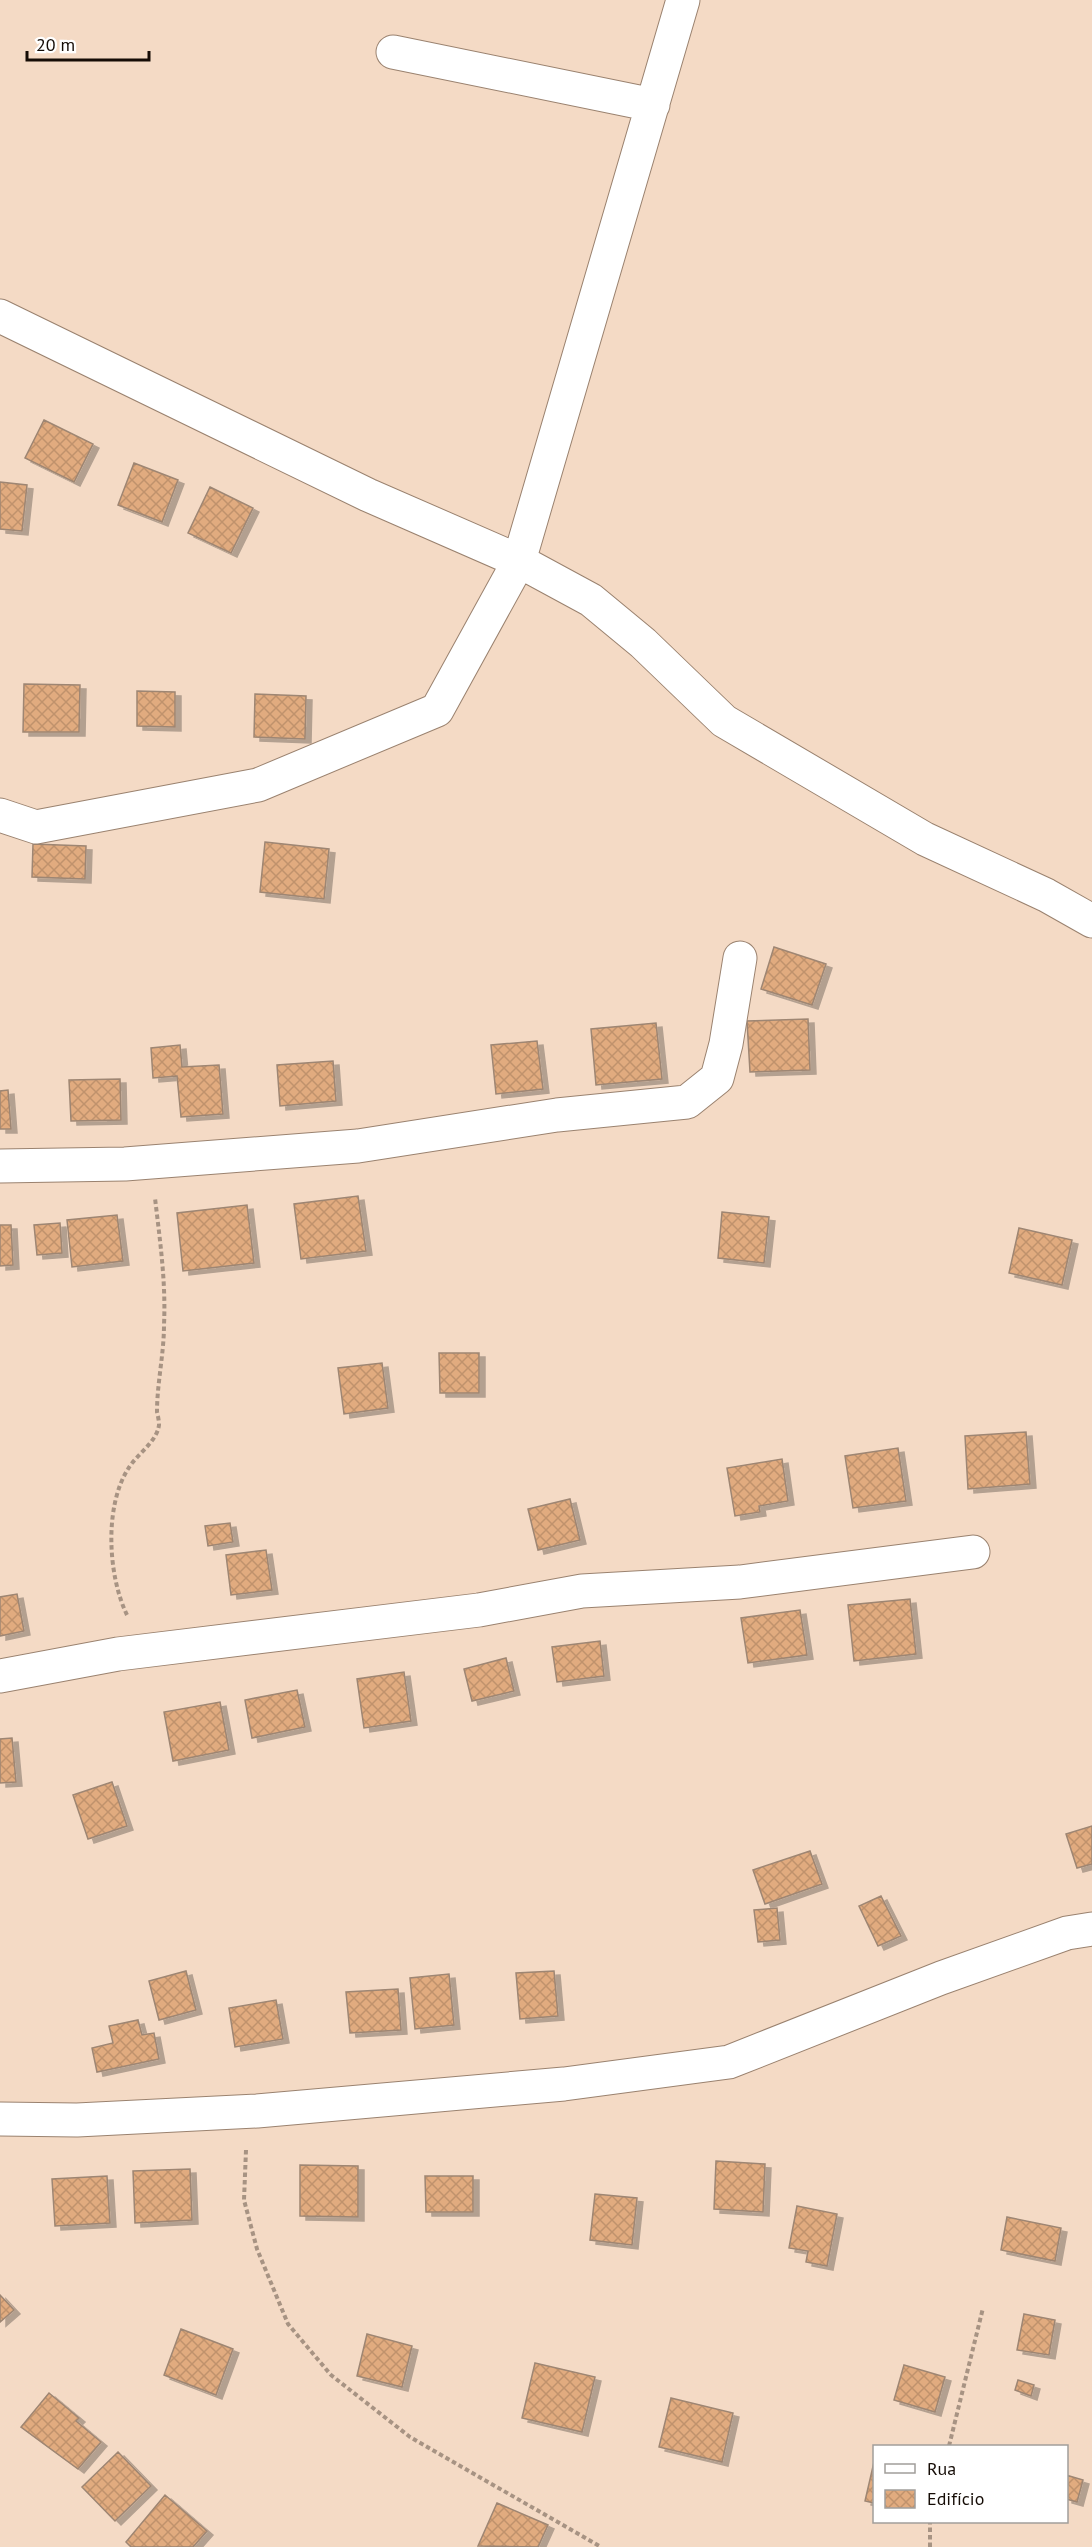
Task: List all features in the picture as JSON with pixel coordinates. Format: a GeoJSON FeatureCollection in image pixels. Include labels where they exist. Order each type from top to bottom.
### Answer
{"type":"FeatureCollection","features":[{"type":"Feature","properties":{"kind":"street"},"geometry":{"type":"LineString","coordinates":[[0,815],[36,828],[258,785],[437,710],[519,561],[683,0]]}},
{"type":"Feature","properties":{"kind":"street"},"geometry":{"type":"LineString","coordinates":[[393,52],[653,105]]}},
{"type":"Feature","properties":{"kind":"street"},"geometry":{"type":"LineString","coordinates":[[0,316],[368,495],[519,561],[591,600],[643,643],[724,721],[925,839],[1046,895],[1092,921]]}},
{"type":"Feature","properties":{"kind":"street"},"geometry":{"type":"LineString","coordinates":[[0,1166],[150,1162],[358,1146],[557,1115],[687,1102],[717,1078],[726,1044],[740,958]]}},
{"type":"Feature","properties":{"kind":"street"},"geometry":{"type":"LineString","coordinates":[[0,1676],[158,1649],[479,1610],[582,1591],[740,1582],[973,1552]]}},
{"type":"Feature","properties":{"kind":"street"},"geometry":{"type":"LineString","coordinates":[[0,2119],[77,2120],[257,2112],[564,2084],[729,2062],[941,1978],[1067,1933],[1092,1929]]}},
{"type":"Feature","properties":{"kind":"path"},"geometry":{"type":"LineString","coordinates":[[150,1162],[164,1276],[164,1346],[157,1411],[159,1425],[155,1437],[126,1472],[119,1491],[112,1526],[112,1557],[118,1597],[128,1615],[158,1649]]}},
{"type":"Feature","properties":{"kind":"path"},"geometry":{"type":"LineString","coordinates":[[257,2112],[246,2142],[244,2200],[257,2248],[288,2324],[331,2376],[410,2437],[601,2547]]}},
{"type":"Feature","properties":{"kind":"path"},"geometry":{"type":"LineString","coordinates":[[949,2445],[983,2308]]}},
{"type":"Feature","properties":{"kind":"path"},"geometry":{"type":"LineString","coordinates":[[930,2523],[930,2547]]}},
{"type":"Feature","properties":{"kind":"building"},"geometry":{"type":"Polygon","coordinates":[[[44,420],[93,444],[74,482],[25,458],[44,420]]]}},
{"type":"Feature","properties":{"kind":"building"},"geometry":{"type":"Polygon","coordinates":[[[134,463],[178,480],[162,522],[118,505],[134,463]]]}},
{"type":"Feature","properties":{"kind":"building"},"geometry":{"type":"Polygon","coordinates":[[[0,482],[27,485],[22,531],[0,529],[0,482]]]}},
{"type":"Feature","properties":{"kind":"building"},"geometry":{"type":"Polygon","coordinates":[[[210,487],[253,508],[231,553],[188,533],[210,487]]]}},
{"type":"Feature","properties":{"kind":"building"},"geometry":{"type":"Polygon","coordinates":[[[24,684],[80,685],[79,732],[23,732],[24,684]]]}},
{"type":"Feature","properties":{"kind":"building"},"geometry":{"type":"Polygon","coordinates":[[[137,691],[175,692],[175,727],[137,726],[137,691]]]}},
{"type":"Feature","properties":{"kind":"building"},"geometry":{"type":"Polygon","coordinates":[[[255,694],[306,696],[305,739],[254,737],[255,694]]]}},
{"type":"Feature","properties":{"kind":"building"},"geometry":{"type":"Polygon","coordinates":[[[265,842],[329,849],[324,899],[260,892],[265,842]]]}},
{"type":"Feature","properties":{"kind":"building"},"geometry":{"type":"Polygon","coordinates":[[[33,844],[86,846],[85,879],[32,877],[33,844]]]}},
{"type":"Feature","properties":{"kind":"building"},"geometry":{"type":"Polygon","coordinates":[[[774,947],[826,964],[812,1005],[761,989],[774,947]]]}},
{"type":"Feature","properties":{"kind":"building"},"geometry":{"type":"Polygon","coordinates":[[[808,1019],[810,1070],[750,1072],[747,1021],[808,1019]]]}},
{"type":"Feature","properties":{"kind":"building"},"geometry":{"type":"Polygon","coordinates":[[[656,1023],[662,1079],[596,1085],[591,1029],[656,1023]]]}},
{"type":"Feature","properties":{"kind":"building"},"geometry":{"type":"Polygon","coordinates":[[[537,1041],[543,1089],[496,1094],[491,1045],[537,1041]]]}},
{"type":"Feature","properties":{"kind":"building"},"geometry":{"type":"Polygon","coordinates":[[[180,1045],[182,1067],[219,1065],[223,1114],[181,1117],[177,1076],[153,1078],[151,1048],[180,1045]]]}},
{"type":"Feature","properties":{"kind":"building"},"geometry":{"type":"Polygon","coordinates":[[[333,1061],[336,1101],[280,1106],[277,1065],[333,1061]]]}},
{"type":"Feature","properties":{"kind":"building"},"geometry":{"type":"Polygon","coordinates":[[[120,1079],[121,1120],[71,1121],[69,1080],[120,1079]]]}},
{"type":"Feature","properties":{"kind":"building"},"geometry":{"type":"Polygon","coordinates":[[[8,1090],[11,1129],[0,1129],[0,1091],[8,1090]]]}},
{"type":"Feature","properties":{"kind":"building"},"geometry":{"type":"Polygon","coordinates":[[[358,1196],[366,1251],[301,1259],[294,1204],[358,1196]]]}},
{"type":"Feature","properties":{"kind":"building"},"geometry":{"type":"Polygon","coordinates":[[[247,1205],[254,1263],[183,1271],[177,1213],[247,1205]]]}},
{"type":"Feature","properties":{"kind":"building"},"geometry":{"type":"Polygon","coordinates":[[[722,1212],[769,1217],[764,1263],[718,1258],[722,1212]]]}},
{"type":"Feature","properties":{"kind":"building"},"geometry":{"type":"Polygon","coordinates":[[[117,1215],[123,1261],[72,1267],[67,1220],[117,1215]]]}},
{"type":"Feature","properties":{"kind":"building"},"geometry":{"type":"Polygon","coordinates":[[[60,1223],[62,1253],[37,1255],[34,1225],[60,1223]]]}},
{"type":"Feature","properties":{"kind":"building"},"geometry":{"type":"Polygon","coordinates":[[[0,1225],[11,1225],[13,1265],[0,1266],[0,1225]]]}},
{"type":"Feature","properties":{"kind":"building"},"geometry":{"type":"Polygon","coordinates":[[[1019,1228],[1072,1240],[1062,1285],[1009,1273],[1019,1228]]]}},
{"type":"Feature","properties":{"kind":"building"},"geometry":{"type":"Polygon","coordinates":[[[439,1353],[479,1353],[479,1393],[440,1393],[439,1353]]]}},
{"type":"Feature","properties":{"kind":"building"},"geometry":{"type":"Polygon","coordinates":[[[382,1363],[388,1408],[344,1414],[338,1368],[382,1363]]]}},
{"type":"Feature","properties":{"kind":"building"},"geometry":{"type":"Polygon","coordinates":[[[1026,1432],[1030,1484],[968,1489],[965,1436],[1026,1432]]]}},
{"type":"Feature","properties":{"kind":"building"},"geometry":{"type":"Polygon","coordinates":[[[898,1448],[906,1501],[853,1508],[845,1456],[898,1448]]]}},
{"type":"Feature","properties":{"kind":"building"},"geometry":{"type":"Polygon","coordinates":[[[782,1459],[788,1501],[759,1506],[760,1512],[735,1516],[727,1468],[782,1459]]]}},
{"type":"Feature","properties":{"kind":"building"},"geometry":{"type":"Polygon","coordinates":[[[570,1499],[580,1540],[538,1550],[528,1509],[570,1499]]]}},
{"type":"Feature","properties":{"kind":"building"},"geometry":{"type":"Polygon","coordinates":[[[230,1523],[233,1542],[208,1546],[205,1526],[230,1523]]]}},
{"type":"Feature","properties":{"kind":"building"},"geometry":{"type":"Polygon","coordinates":[[[266,1550],[272,1590],[231,1595],[226,1555],[266,1550]]]}},
{"type":"Feature","properties":{"kind":"building"},"geometry":{"type":"Polygon","coordinates":[[[17,1594],[24,1631],[0,1636],[0,1597],[17,1594]]]}},
{"type":"Feature","properties":{"kind":"building"},"geometry":{"type":"Polygon","coordinates":[[[910,1599],[916,1654],[854,1661],[848,1605],[910,1599]]]}},
{"type":"Feature","properties":{"kind":"building"},"geometry":{"type":"Polygon","coordinates":[[[800,1610],[807,1655],[748,1663],[741,1618],[800,1610]]]}},
{"type":"Feature","properties":{"kind":"building"},"geometry":{"type":"Polygon","coordinates":[[[600,1641],[604,1676],[557,1682],[552,1647],[600,1641]]]}},
{"type":"Feature","properties":{"kind":"building"},"geometry":{"type":"Polygon","coordinates":[[[506,1658],[514,1691],[472,1701],[464,1669],[506,1658]]]}},
{"type":"Feature","properties":{"kind":"building"},"geometry":{"type":"Polygon","coordinates":[[[404,1672],[411,1721],[364,1728],[357,1679],[404,1672]]]}},
{"type":"Feature","properties":{"kind":"building"},"geometry":{"type":"Polygon","coordinates":[[[297,1690],[305,1727],[252,1738],[245,1700],[297,1690]]]}},
{"type":"Feature","properties":{"kind":"building"},"geometry":{"type":"Polygon","coordinates":[[[220,1702],[229,1750],[173,1761],[164,1712],[220,1702]]]}},
{"type":"Feature","properties":{"kind":"building"},"geometry":{"type":"Polygon","coordinates":[[[12,1738],[16,1782],[0,1783],[0,1739],[12,1738]]]}},
{"type":"Feature","properties":{"kind":"building"},"geometry":{"type":"Polygon","coordinates":[[[112,1782],[127,1826],[88,1839],[73,1795],[112,1782]]]}},
{"type":"Feature","properties":{"kind":"building"},"geometry":{"type":"Polygon","coordinates":[[[1092,1826],[1092,1864],[1077,1868],[1066,1834],[1092,1826]]]}},
{"type":"Feature","properties":{"kind":"building"},"geometry":{"type":"Polygon","coordinates":[[[810,1851],[822,1884],[765,1904],[753,1870],[810,1851]]]}},
{"type":"Feature","properties":{"kind":"building"},"geometry":{"type":"Polygon","coordinates":[[[881,1896],[901,1936],[878,1946],[859,1906],[881,1896]]]}},
{"type":"Feature","properties":{"kind":"building"},"geometry":{"type":"Polygon","coordinates":[[[777,1908],[780,1940],[758,1942],[754,1910],[777,1908]]]}},
{"type":"Feature","properties":{"kind":"building"},"geometry":{"type":"Polygon","coordinates":[[[186,1971],[196,2010],[159,2020],[149,1981],[186,1971]]]}},
{"type":"Feature","properties":{"kind":"building"},"geometry":{"type":"Polygon","coordinates":[[[554,1971],[558,2016],[520,2019],[516,1973],[554,1971]]]}},
{"type":"Feature","properties":{"kind":"building"},"geometry":{"type":"Polygon","coordinates":[[[449,1974],[454,2025],[415,2029],[410,1978],[449,1974]]]}},
{"type":"Feature","properties":{"kind":"building"},"geometry":{"type":"Polygon","coordinates":[[[398,1989],[401,2030],[350,2033],[346,1992],[398,1989]]]}},
{"type":"Feature","properties":{"kind":"building"},"geometry":{"type":"Polygon","coordinates":[[[276,2000],[283,2039],[235,2047],[229,2008],[276,2000]]]}},
{"type":"Feature","properties":{"kind":"building"},"geometry":{"type":"Polygon","coordinates":[[[138,2020],[142,2035],[154,2033],[159,2059],[97,2072],[92,2048],[113,2043],[109,2026],[138,2020]]]}},
{"type":"Feature","properties":{"kind":"building"},"geometry":{"type":"Polygon","coordinates":[[[716,2161],[765,2164],[763,2212],[714,2209],[716,2161]]]}},
{"type":"Feature","properties":{"kind":"building"},"geometry":{"type":"Polygon","coordinates":[[[300,2165],[358,2166],[358,2217],[300,2216],[300,2165]]]}},
{"type":"Feature","properties":{"kind":"building"},"geometry":{"type":"Polygon","coordinates":[[[190,2169],[192,2220],[135,2223],[133,2171],[190,2169]]]}},
{"type":"Feature","properties":{"kind":"building"},"geometry":{"type":"Polygon","coordinates":[[[107,2176],[110,2223],[55,2226],[52,2179],[107,2176]]]}},
{"type":"Feature","properties":{"kind":"building"},"geometry":{"type":"Polygon","coordinates":[[[425,2176],[473,2176],[473,2212],[426,2212],[425,2176]]]}},
{"type":"Feature","properties":{"kind":"building"},"geometry":{"type":"Polygon","coordinates":[[[595,2194],[637,2198],[632,2245],[590,2240],[595,2194]]]}},
{"type":"Feature","properties":{"kind":"building"},"geometry":{"type":"Polygon","coordinates":[[[797,2206],[837,2214],[827,2266],[806,2262],[808,2251],[789,2248],[797,2206]]]}},
{"type":"Feature","properties":{"kind":"building"},"geometry":{"type":"Polygon","coordinates":[[[1007,2217],[1061,2228],[1055,2261],[1001,2250],[1007,2217]]]}},
{"type":"Feature","properties":{"kind":"building"},"geometry":{"type":"Polygon","coordinates":[[[0,2295],[14,2310],[0,2322],[0,2295]]]}},
{"type":"Feature","properties":{"kind":"building"},"geometry":{"type":"Polygon","coordinates":[[[1024,2314],[1055,2320],[1049,2355],[1017,2350],[1024,2314]]]}},
{"type":"Feature","properties":{"kind":"building"},"geometry":{"type":"Polygon","coordinates":[[[181,2329],[233,2349],[216,2395],[164,2375],[181,2329]]]}},
{"type":"Feature","properties":{"kind":"building"},"geometry":{"type":"Polygon","coordinates":[[[367,2334],[412,2346],[402,2387],[357,2376],[367,2334]]]}},
{"type":"Feature","properties":{"kind":"building"},"geometry":{"type":"Polygon","coordinates":[[[535,2363],[595,2377],[582,2432],[522,2418],[535,2363]]]}},
{"type":"Feature","properties":{"kind":"building"},"geometry":{"type":"Polygon","coordinates":[[[904,2365],[945,2377],[935,2412],[894,2400],[904,2365]]]}},
{"type":"Feature","properties":{"kind":"building"},"geometry":{"type":"Polygon","coordinates":[[[1018,2380],[1034,2385],[1031,2396],[1015,2390],[1018,2380]]]}},
{"type":"Feature","properties":{"kind":"building"},"geometry":{"type":"Polygon","coordinates":[[[49,2393],[79,2418],[76,2421],[101,2442],[78,2469],[21,2427],[49,2393]]]}},
{"type":"Feature","properties":{"kind":"building"},"geometry":{"type":"Polygon","coordinates":[[[671,2398],[733,2413],[722,2462],[659,2447],[671,2398]]]}},
{"type":"Feature","properties":{"kind":"building"},"geometry":{"type":"Polygon","coordinates":[[[118,2452],[151,2486],[115,2521],[82,2487],[118,2452]]]}},
{"type":"Feature","properties":{"kind":"building"},"geometry":{"type":"Polygon","coordinates":[[[873,2466],[873,2503],[865,2501],[873,2466]]]}},
{"type":"Feature","properties":{"kind":"building"},"geometry":{"type":"Polygon","coordinates":[[[1068,2476],[1083,2480],[1077,2502],[1068,2500],[1068,2476]]]}},
{"type":"Feature","properties":{"kind":"building"},"geometry":{"type":"Polygon","coordinates":[[[165,2495],[207,2531],[193,2547],[131,2547],[126,2542],[165,2495]]]}},
{"type":"Feature","properties":{"kind":"building"},"geometry":{"type":"Polygon","coordinates":[[[497,2503],[548,2525],[538,2547],[478,2546],[497,2503]]]}}]}
